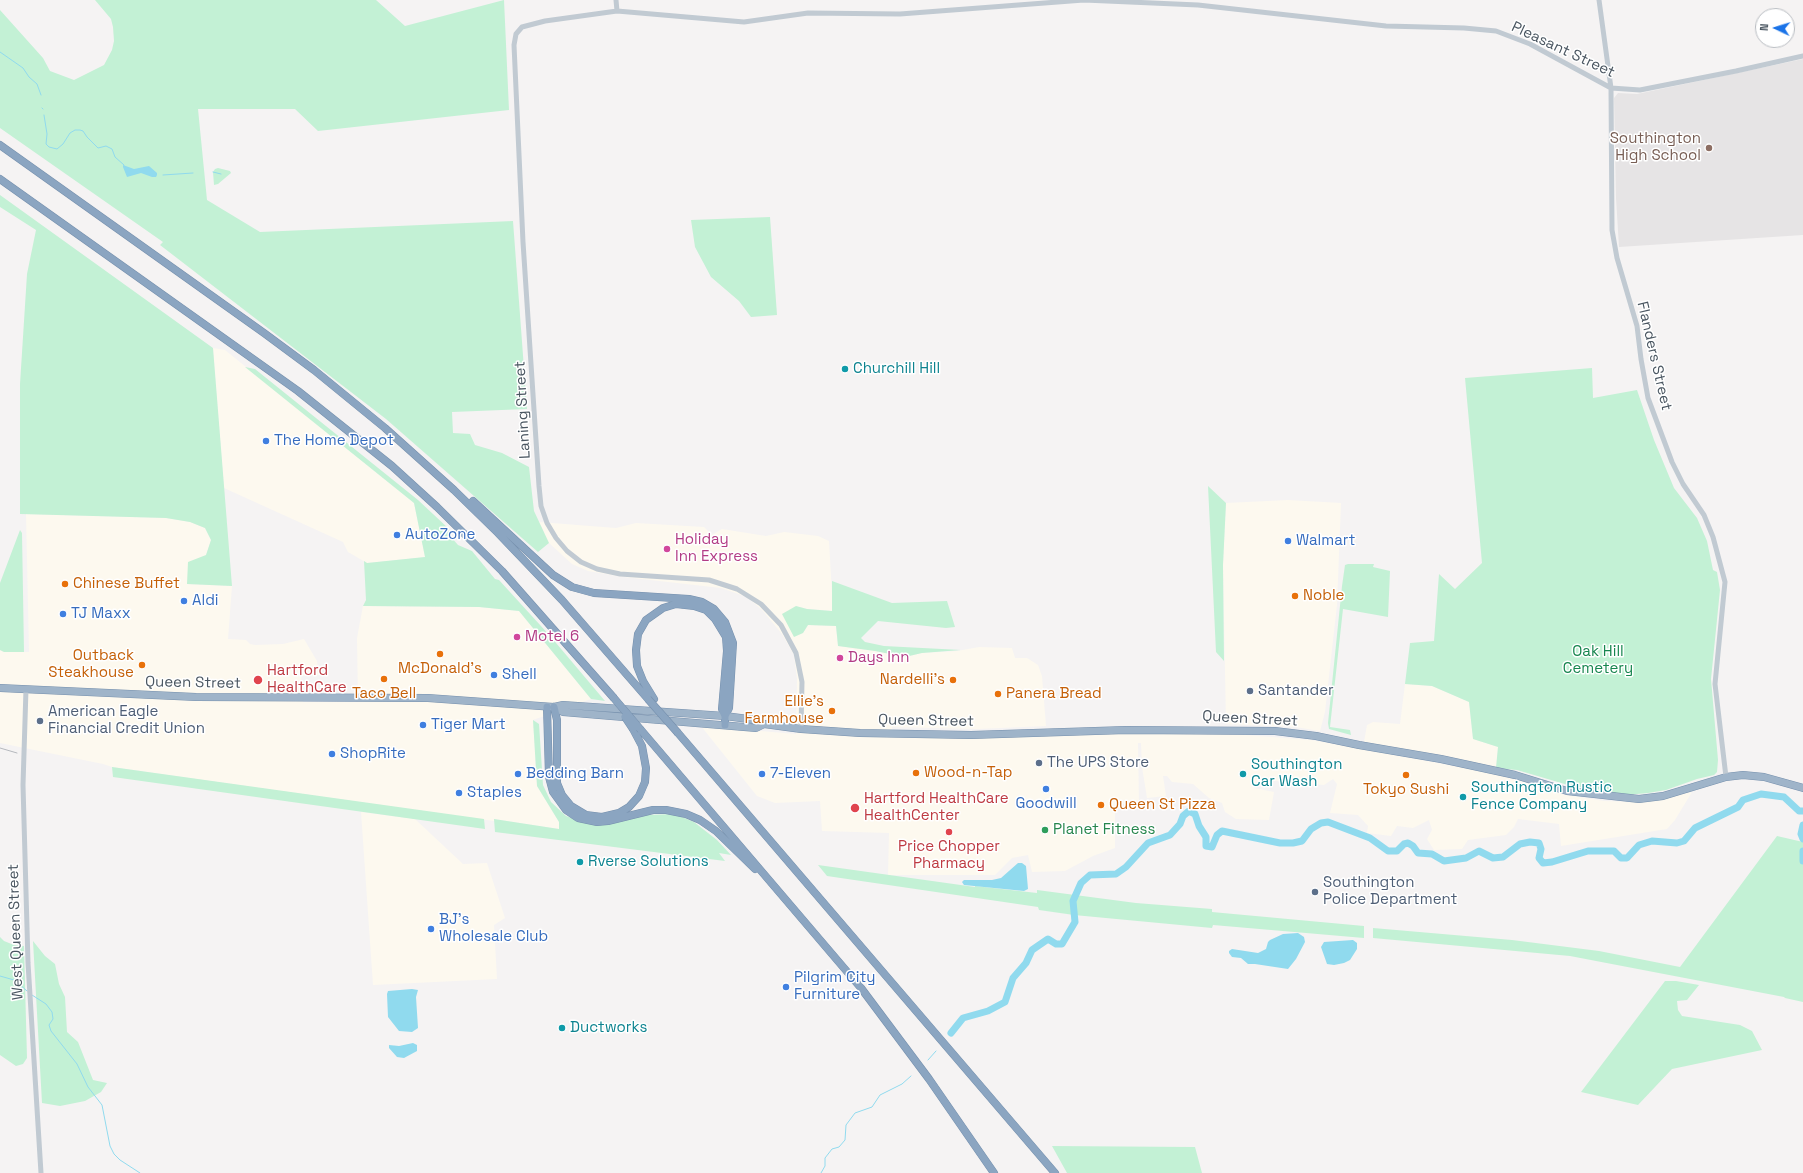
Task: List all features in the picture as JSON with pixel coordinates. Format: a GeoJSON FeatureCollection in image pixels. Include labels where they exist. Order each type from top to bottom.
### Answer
{"type":"FeatureCollection","features":[{"type":"Feature","properties":{"kind":"highway"},"geometry":{"type":"LineString","coordinates":[[0,145],[314,370],[453,483],[540,563],[565,583],[579,590],[594,593],[689,599],[702,602],[714,609],[725,622],[733,643],[729,708],[725,725]]}},
{"type":"Feature","properties":{"kind":"highway"},"geometry":{"type":"LineString","coordinates":[[0,179],[298,391],[392,466],[449,518],[502,572],[641,730],[742,848],[761,873]]}},
{"type":"Feature","properties":{"kind":"highway"},"geometry":{"type":"LineString","coordinates":[[385,428],[442,479],[498,533],[562,600],[651,699],[678,734],[1055,1173]]}},
{"type":"Feature","properties":{"kind":"highway"},"geometry":{"type":"LineString","coordinates":[[651,699],[637,666],[636,650],[638,634],[646,620],[663,608],[676,604],[694,606],[706,610],[716,619],[726,637],[722,709],[726,716]]}},
{"type":"Feature","properties":{"kind":"highway","name":"Queen Street"},"geometry":{"type":"LineString","coordinates":[[0,688],[200,697],[428,698],[551,707],[563,705],[726,716],[756,720],[764,724],[801,729],[860,733],[966,735],[1130,730],[1275,731],[1316,736],[1441,759],[1515,775],[1565,791],[1639,799],[1663,796],[1726,777],[1743,775],[1764,777],[1803,788]]}},
{"type":"Feature","properties":{"kind":"highway"},"geometry":{"type":"LineString","coordinates":[[551,707],[557,720],[557,783],[562,795],[570,806],[586,815],[602,817],[619,813],[629,807],[639,796],[645,782],[646,768],[642,746],[633,729],[612,697]]}},
{"type":"Feature","properties":{"kind":"highway","name":"Queen Street"},"geometry":{"type":"LineString","coordinates":[[551,707],[563,712],[756,728],[764,724]]}},
{"type":"Feature","properties":{"kind":"highway"},"geometry":{"type":"LineString","coordinates":[[551,707],[549,777],[553,792],[566,810],[585,820],[602,822],[647,811],[666,810],[678,812],[700,820],[716,831],[761,873],[798,913],[852,977],[907,1049],[994,1173]]}},
{"type":"Feature","properties":{"kind":"street"},"geometry":{"type":"LineString","coordinates":[[616,0],[617,10]]}},
{"type":"Feature","properties":{"kind":"street","name":"Pleasant Street"},"geometry":{"type":"LineString","coordinates":[[617,10],[744,22],[808,13],[900,14],[1084,0],[1198,5],[1386,26],[1464,28],[1496,32],[1530,44],[1611,88],[1640,90],[1736,72],[1803,56]]}},
{"type":"Feature","properties":{"kind":"street","name":"Flanders Street"},"geometry":{"type":"LineString","coordinates":[[1599,0],[1611,88],[1612,230],[1617,258],[1637,326],[1648,398],[1672,462],[1683,484],[1704,515],[1713,537],[1725,582],[1715,684],[1726,777]]}},
{"type":"Feature","properties":{"kind":"street","name":"Laning Street"},"geometry":{"type":"LineString","coordinates":[[617,10],[528,25],[519,30],[514,38],[523,242],[539,486],[542,510],[549,527],[561,545],[574,557],[589,566],[612,573],[711,581],[737,589],[761,604],[781,625],[796,653],[802,682],[801,729]]}},
{"type":"Feature","properties":{"kind":"street","name":"West Queen Street"},"geometry":{"type":"LineString","coordinates":[[26,689],[23,785],[30,997],[41,1173]]}},
{"type":"Feature","properties":{"kind":"shaded area","name":"Southington High School"},"geometry":{"type":"Polygon","coordinates":[[[1803,59],[1803,235],[1619,247],[1616,198],[1614,98],[1618,93],[1637,94],[1803,59]]]}},
{"type":"Feature","properties":{"kind":"shaded area"},"geometry":{"type":"Polygon","coordinates":[[[213,348],[225,350],[414,503],[425,557],[367,563],[348,552],[343,542],[224,488],[213,348]]]}},
{"type":"Feature","properties":{"kind":"shaded area"},"geometry":{"type":"Polygon","coordinates":[[[1288,500],[1341,503],[1337,605],[1325,712],[1320,731],[1295,727],[1226,724],[1223,565],[1226,503],[1288,500]]]}},
{"type":"Feature","properties":{"kind":"shaded area"},"geometry":{"type":"Polygon","coordinates":[[[26,514],[166,518],[190,522],[205,528],[211,540],[206,555],[187,584],[232,586],[228,639],[246,640],[250,644],[255,645],[283,644],[304,639],[317,661],[319,675],[301,676],[303,702],[358,702],[357,638],[363,606],[479,607],[519,611],[591,699],[533,720],[537,786],[559,822],[559,829],[112,767],[0,743],[0,650],[4,652],[29,652],[26,514]]]}},
{"type":"Feature","properties":{"kind":"shaded area"},"geometry":{"type":"Polygon","coordinates":[[[539,522],[616,528],[636,523],[704,527],[712,535],[722,529],[766,536],[784,532],[818,536],[829,541],[833,611],[807,609],[796,606],[803,633],[808,625],[836,626],[838,646],[905,657],[922,653],[957,651],[979,647],[1012,648],[1015,658],[1027,658],[1038,665],[1042,676],[1046,726],[978,729],[892,727],[894,737],[1207,732],[1311,740],[1352,747],[1491,773],[1544,787],[1562,794],[1604,801],[1637,802],[1692,792],[1675,820],[1667,829],[1561,846],[1559,824],[1518,819],[1514,827],[1506,835],[1468,840],[1462,849],[1434,850],[1427,839],[1432,830],[1429,820],[1413,828],[1397,826],[1391,836],[1367,833],[1368,826],[1358,815],[1330,813],[1337,784],[1333,779],[1324,785],[1265,780],[1254,783],[1254,788],[1274,792],[1269,820],[1236,819],[1225,812],[1222,803],[1209,798],[1193,784],[1172,782],[1167,776],[1163,776],[1166,796],[1147,798],[1142,767],[1141,743],[1138,743],[1139,804],[1115,804],[1115,848],[1093,856],[1065,871],[1032,872],[1028,855],[1012,858],[995,875],[888,875],[889,833],[822,831],[820,801],[775,803],[757,796],[701,726],[796,734],[797,679],[794,655],[782,634],[762,610],[747,597],[721,588],[624,577],[588,571],[572,564],[549,543],[539,522]]]}},
{"type":"Feature","properties":{"kind":"shaded area"},"geometry":{"type":"Polygon","coordinates":[[[1405,684],[1432,686],[1469,702],[1473,739],[1498,747],[1496,768],[1364,742],[1367,725],[1373,722],[1400,724],[1405,684]]]}},
{"type":"Feature","properties":{"kind":"shaded area"},"geometry":{"type":"Polygon","coordinates":[[[361,812],[415,819],[463,864],[487,863],[505,918],[494,925],[497,979],[373,985],[361,812]]]}},
{"type":"Feature","properties":{"kind":"green space"},"geometry":{"type":"Polygon","coordinates":[[[95,0],[376,0],[405,26],[504,0],[509,110],[318,131],[295,109],[198,109],[207,200],[260,232],[513,221],[527,409],[452,412],[453,433],[470,434],[475,445],[502,453],[529,467],[534,511],[549,543],[538,552],[386,419],[160,245],[163,242],[0,128],[0,10],[43,58],[50,71],[74,80],[104,65],[112,50],[114,41],[111,19],[95,0]]]}},
{"type":"Feature","properties":{"kind":"green space"},"geometry":{"type":"Polygon","coordinates":[[[218,168],[230,171],[231,173],[218,184],[214,185],[213,172],[218,168]]]}},
{"type":"Feature","properties":{"kind":"green space"},"geometry":{"type":"Polygon","coordinates":[[[0,195],[213,348],[232,586],[187,584],[188,562],[206,555],[211,540],[205,528],[190,522],[166,518],[20,514],[20,384],[27,274],[36,230],[0,207],[0,195]]]}},
{"type":"Feature","properties":{"kind":"green space"},"geometry":{"type":"Polygon","coordinates":[[[770,217],[777,315],[751,317],[739,301],[711,277],[695,247],[691,220],[770,217]]]}},
{"type":"Feature","properties":{"kind":"green space"},"geometry":{"type":"Polygon","coordinates":[[[245,367],[255,369],[418,500],[448,528],[451,537],[458,545],[472,551],[495,579],[499,580],[551,637],[605,701],[591,699],[519,611],[479,607],[363,606],[366,600],[364,561],[367,563],[425,557],[414,503],[245,367]]]}},
{"type":"Feature","properties":{"kind":"green space","name":"Oak Hill Cemetery"},"geometry":{"type":"Polygon","coordinates":[[[1592,368],[1593,398],[1637,390],[1654,440],[1674,488],[1697,518],[1707,541],[1713,570],[1717,572],[1720,590],[1711,679],[1718,760],[1717,772],[1714,775],[1697,779],[1666,790],[1648,793],[1626,795],[1568,785],[1517,770],[1496,768],[1498,747],[1473,739],[1469,702],[1432,686],[1405,684],[1410,643],[1434,641],[1439,574],[1455,589],[1482,563],[1465,378],[1592,368]]]}},
{"type":"Feature","properties":{"kind":"green space"},"geometry":{"type":"Polygon","coordinates":[[[1208,486],[1226,503],[1223,565],[1224,661],[1216,652],[1208,486]]]}},
{"type":"Feature","properties":{"kind":"green space"},"geometry":{"type":"Polygon","coordinates":[[[20,530],[22,533],[24,652],[4,652],[0,650],[0,583],[20,530]]]}},
{"type":"Feature","properties":{"kind":"green space"},"geometry":{"type":"Polygon","coordinates":[[[1374,564],[1373,567],[1390,571],[1388,617],[1343,609],[1330,727],[1350,730],[1351,735],[1329,729],[1328,723],[1342,586],[1345,565],[1374,564]]]}},
{"type":"Feature","properties":{"kind":"green space"},"geometry":{"type":"Polygon","coordinates":[[[832,581],[892,603],[947,601],[955,627],[946,628],[878,621],[861,638],[865,642],[884,646],[961,650],[922,653],[905,657],[838,646],[836,626],[808,625],[803,633],[794,637],[782,614],[796,606],[807,609],[832,611],[832,581]]]}},
{"type":"Feature","properties":{"kind":"green space"},"geometry":{"type":"Polygon","coordinates":[[[533,720],[539,724],[543,785],[551,802],[566,816],[584,822],[645,815],[675,814],[694,822],[717,840],[731,855],[719,853],[725,861],[495,832],[494,819],[559,829],[559,822],[537,786],[533,720]]]}},
{"type":"Feature","properties":{"kind":"green space"},"geometry":{"type":"Polygon","coordinates":[[[112,767],[484,819],[485,829],[113,777],[112,767]]]}},
{"type":"Feature","properties":{"kind":"green space"},"geometry":{"type":"Polygon","coordinates":[[[1777,836],[1803,842],[1803,1002],[1784,997],[1570,956],[1373,938],[1373,928],[1512,940],[1599,951],[1680,967],[1777,836]]]}},
{"type":"Feature","properties":{"kind":"green space"},"geometry":{"type":"Polygon","coordinates":[[[818,865],[975,887],[1037,893],[1037,890],[1136,903],[1212,909],[1212,912],[1364,926],[1364,938],[1213,925],[1212,928],[1074,915],[1039,910],[1038,907],[827,876],[818,865]]]}},
{"type":"Feature","properties":{"kind":"green space"},"geometry":{"type":"Polygon","coordinates":[[[0,937],[4,941],[14,945],[24,946],[27,1058],[23,1064],[16,1066],[0,1055],[0,937]]]}},
{"type":"Feature","properties":{"kind":"green space"},"geometry":{"type":"Polygon","coordinates":[[[33,941],[45,956],[55,964],[59,984],[65,997],[67,1032],[78,1042],[93,1080],[107,1083],[101,1092],[85,1101],[60,1106],[42,1103],[33,941]]]}},
{"type":"Feature","properties":{"kind":"green space"},"geometry":{"type":"Polygon","coordinates":[[[1665,981],[1676,981],[1699,985],[1687,1000],[1677,1001],[1678,1010],[1682,1016],[1740,1025],[1752,1031],[1762,1050],[1672,1069],[1638,1105],[1581,1092],[1665,981]]]}},
{"type":"Feature","properties":{"kind":"green space"},"geometry":{"type":"Polygon","coordinates":[[[1052,1146],[1195,1147],[1202,1173],[1067,1173],[1052,1146]]]}},
{"type":"Feature","properties":{"kind":"water"},"geometry":{"type":"Polygon","coordinates":[[[123,165],[134,169],[149,166],[157,173],[157,175],[156,177],[152,177],[141,173],[127,177],[123,165]]]}},
{"type":"Feature","properties":{"kind":"water"},"geometry":{"type":"Polygon","coordinates":[[[1018,863],[1022,863],[1026,866],[1028,889],[1024,891],[964,885],[962,882],[964,880],[992,880],[1001,878],[1018,863]]]}},
{"type":"Feature","properties":{"kind":"water"},"geometry":{"type":"Polygon","coordinates":[[[1298,933],[1304,937],[1305,942],[1296,959],[1288,969],[1248,964],[1241,958],[1232,957],[1229,953],[1232,949],[1258,953],[1266,949],[1270,940],[1283,934],[1298,933]]]}},
{"type":"Feature","properties":{"kind":"water"},"geometry":{"type":"Polygon","coordinates":[[[1353,940],[1357,943],[1357,949],[1350,960],[1334,965],[1327,964],[1321,947],[1324,942],[1353,940]]]}},
{"type":"Feature","properties":{"kind":"water"},"geometry":{"type":"Polygon","coordinates":[[[418,990],[416,997],[418,1028],[412,1032],[399,1031],[388,1017],[387,994],[388,991],[418,990]]]}},
{"type":"Feature","properties":{"kind":"water"},"geometry":{"type":"Polygon","coordinates":[[[413,1043],[417,1045],[417,1051],[404,1058],[397,1057],[389,1048],[389,1045],[399,1046],[413,1043]]]}},
{"type":"Feature","properties":{"kind":"waterway"},"geometry":{"type":"LineString","coordinates":[[0,52],[23,68],[29,77],[37,84],[41,95]]}},
{"type":"Feature","properties":{"kind":"waterway"},"geometry":{"type":"LineString","coordinates":[[44,115],[47,134],[46,144],[49,147],[57,149],[63,144],[70,133],[75,130],[80,130],[83,131],[98,148],[106,146],[112,149],[115,157],[124,165]]}},
{"type":"Feature","properties":{"kind":"waterway"},"geometry":{"type":"LineString","coordinates":[[213,172],[221,174]]}},
{"type":"Feature","properties":{"kind":"waterway"},"geometry":{"type":"LineString","coordinates":[[163,175],[193,173]]}},
{"type":"Feature","properties":{"kind":"waterway"},"geometry":{"type":"LineString","coordinates":[[951,1033],[963,1018],[988,1011],[1005,1002],[1013,978],[1026,963],[1032,950],[1048,939],[1056,944],[1062,944],[1075,922],[1073,901],[1081,883],[1090,875],[1116,874],[1126,867],[1148,843],[1170,835],[1180,824],[1183,816],[1189,811],[1195,814],[1199,826],[1206,837],[1206,846],[1212,847],[1217,835],[1222,831],[1280,843],[1293,843],[1302,841],[1311,829],[1321,823],[1328,822],[1370,838],[1388,851],[1397,851],[1404,844],[1408,843],[1413,846],[1418,853],[1432,854],[1444,861],[1466,858],[1479,851],[1493,858],[1503,857],[1520,844],[1530,842],[1539,843],[1541,849],[1539,858],[1543,863],[1552,862],[1588,851],[1614,851],[1621,858],[1627,858],[1639,845],[1652,841],[1677,843],[1684,841],[1695,828],[1738,807],[1743,800],[1761,794],[1784,797],[1799,811],[1803,811]]}},
{"type":"Feature","properties":{"kind":"waterway"},"geometry":{"type":"LineString","coordinates":[[1803,825],[1801,834],[1803,839]]}},
{"type":"Feature","properties":{"kind":"waterway"},"geometry":{"type":"LineString","coordinates":[[1803,851],[1803,861]]}},
{"type":"Feature","properties":{"kind":"waterway"},"geometry":{"type":"LineString","coordinates":[[0,976],[14,980],[27,991]]}},
{"type":"Feature","properties":{"kind":"waterway"},"geometry":{"type":"LineString","coordinates":[[32,995],[46,1004],[52,1012],[53,1019],[49,1025],[51,1031],[77,1064],[88,1087],[102,1105],[110,1146],[114,1154],[120,1160],[140,1173]]}},
{"type":"Feature","properties":{"kind":"waterway"},"geometry":{"type":"LineString","coordinates":[[928,1060],[936,1051]]}},
{"type":"Feature","properties":{"kind":"waterway"},"geometry":{"type":"LineString","coordinates":[[821,1173],[825,1166],[825,1158],[832,1149],[839,1147],[845,1140],[846,1125],[855,1113],[872,1107],[880,1095],[902,1084],[911,1076]]}},
{"type":"Feature","properties":{"kind":"railway"},"geometry":{"type":"LineString","coordinates":[[0,748],[17,753]]}},
{"type":"Feature","properties":{"kind":"place","name":"Southington High School"},"geometry":{"type":"Point","coordinates":[1709,148]}},
{"type":"Feature","properties":{"kind":"place","name":"Churchill Hill"},"geometry":{"type":"Point","coordinates":[845,369]}},
{"type":"Feature","properties":{"kind":"place","name":"The Home Depot"},"geometry":{"type":"Point","coordinates":[266,441]}},
{"type":"Feature","properties":{"kind":"place","name":"AutoZone"},"geometry":{"type":"Point","coordinates":[397,535]}},
{"type":"Feature","properties":{"kind":"place","name":"Walmart"},"geometry":{"type":"Point","coordinates":[1288,541]}},
{"type":"Feature","properties":{"kind":"place","name":"Holiday Inn Express"},"geometry":{"type":"Point","coordinates":[667,549]}},
{"type":"Feature","properties":{"kind":"place","name":"Chinese Buffet"},"geometry":{"type":"Point","coordinates":[65,584]}},
{"type":"Feature","properties":{"kind":"place","name":"Noble"},"geometry":{"type":"Point","coordinates":[1295,596]}},
{"type":"Feature","properties":{"kind":"place","name":"Aldi"},"geometry":{"type":"Point","coordinates":[184,601]}},
{"type":"Feature","properties":{"kind":"place","name":"TJ Maxx"},"geometry":{"type":"Point","coordinates":[63,614]}},
{"type":"Feature","properties":{"kind":"place","name":"Motel 6"},"geometry":{"type":"Point","coordinates":[517,637]}},
{"type":"Feature","properties":{"kind":"place","name":"McDonald's"},"geometry":{"type":"Point","coordinates":[440,654]}},
{"type":"Feature","properties":{"kind":"place","name":"Days Inn"},"geometry":{"type":"Point","coordinates":[840,658]}},
{"type":"Feature","properties":{"kind":"place","name":"Outback Steakhouse"},"geometry":{"type":"Point","coordinates":[142,665]}},
{"type":"Feature","properties":{"kind":"place","name":"Shell"},"geometry":{"type":"Point","coordinates":[494,675]}},
{"type":"Feature","properties":{"kind":"place","name":"Taco Bell"},"geometry":{"type":"Point","coordinates":[384,679]}},
{"type":"Feature","properties":{"kind":"place","name":"Hartford HealthCare"},"geometry":{"type":"Point","coordinates":[258,680]}},
{"type":"Feature","properties":{"kind":"place","name":"Nardelli's"},"geometry":{"type":"Point","coordinates":[953,680]}},
{"type":"Feature","properties":{"kind":"place","name":"Santander"},"geometry":{"type":"Point","coordinates":[1250,691]}},
{"type":"Feature","properties":{"kind":"place","name":"Panera Bread"},"geometry":{"type":"Point","coordinates":[998,694]}},
{"type":"Feature","properties":{"kind":"place","name":"Ellie's Farmhouse"},"geometry":{"type":"Point","coordinates":[832,711]}},
{"type":"Feature","properties":{"kind":"place","name":"American Eagle Financial Credit Union"},"geometry":{"type":"Point","coordinates":[40,721]}},
{"type":"Feature","properties":{"kind":"place","name":"Tiger Mart"},"geometry":{"type":"Point","coordinates":[423,725]}},
{"type":"Feature","properties":{"kind":"place","name":"ShopRite"},"geometry":{"type":"Point","coordinates":[332,754]}},
{"type":"Feature","properties":{"kind":"place","name":"The UPS Store"},"geometry":{"type":"Point","coordinates":[1039,763]}},
{"type":"Feature","properties":{"kind":"place","name":"Wood-n-Tap"},"geometry":{"type":"Point","coordinates":[916,773]}},
{"type":"Feature","properties":{"kind":"place","name":"Bedding Barn"},"geometry":{"type":"Point","coordinates":[518,774]}},
{"type":"Feature","properties":{"kind":"place","name":"7-Eleven"},"geometry":{"type":"Point","coordinates":[762,774]}},
{"type":"Feature","properties":{"kind":"place","name":"Southington Car Wash"},"geometry":{"type":"Point","coordinates":[1243,774]}},
{"type":"Feature","properties":{"kind":"place","name":"Tokyo Sushi"},"geometry":{"type":"Point","coordinates":[1406,775]}},
{"type":"Feature","properties":{"kind":"place","name":"Goodwill"},"geometry":{"type":"Point","coordinates":[1046,789]}},
{"type":"Feature","properties":{"kind":"place","name":"Staples"},"geometry":{"type":"Point","coordinates":[459,793]}},
{"type":"Feature","properties":{"kind":"place","name":"Southington Rustic Fence Company"},"geometry":{"type":"Point","coordinates":[1463,797]}},
{"type":"Feature","properties":{"kind":"place","name":"Queen St Pizza"},"geometry":{"type":"Point","coordinates":[1101,805]}},
{"type":"Feature","properties":{"kind":"place","name":"Hartford HealthCare HealthCenter"},"geometry":{"type":"Point","coordinates":[855,808]}},
{"type":"Feature","properties":{"kind":"place","name":"Planet Fitness"},"geometry":{"type":"Point","coordinates":[1045,830]}},
{"type":"Feature","properties":{"kind":"place","name":"Price Chopper Pharmacy"},"geometry":{"type":"Point","coordinates":[949,832]}},
{"type":"Feature","properties":{"kind":"place","name":"Rverse Solutions"},"geometry":{"type":"Point","coordinates":[580,862]}},
{"type":"Feature","properties":{"kind":"place","name":"Southington Police Department"},"geometry":{"type":"Point","coordinates":[1315,892]}},
{"type":"Feature","properties":{"kind":"place","name":"BJ's Wholesale Club"},"geometry":{"type":"Point","coordinates":[431,929]}},
{"type":"Feature","properties":{"kind":"place","name":"Pilgrim City Furniture"},"geometry":{"type":"Point","coordinates":[786,987]}},
{"type":"Feature","properties":{"kind":"place","name":"Ductworks"},"geometry":{"type":"Point","coordinates":[562,1028]}}]}
